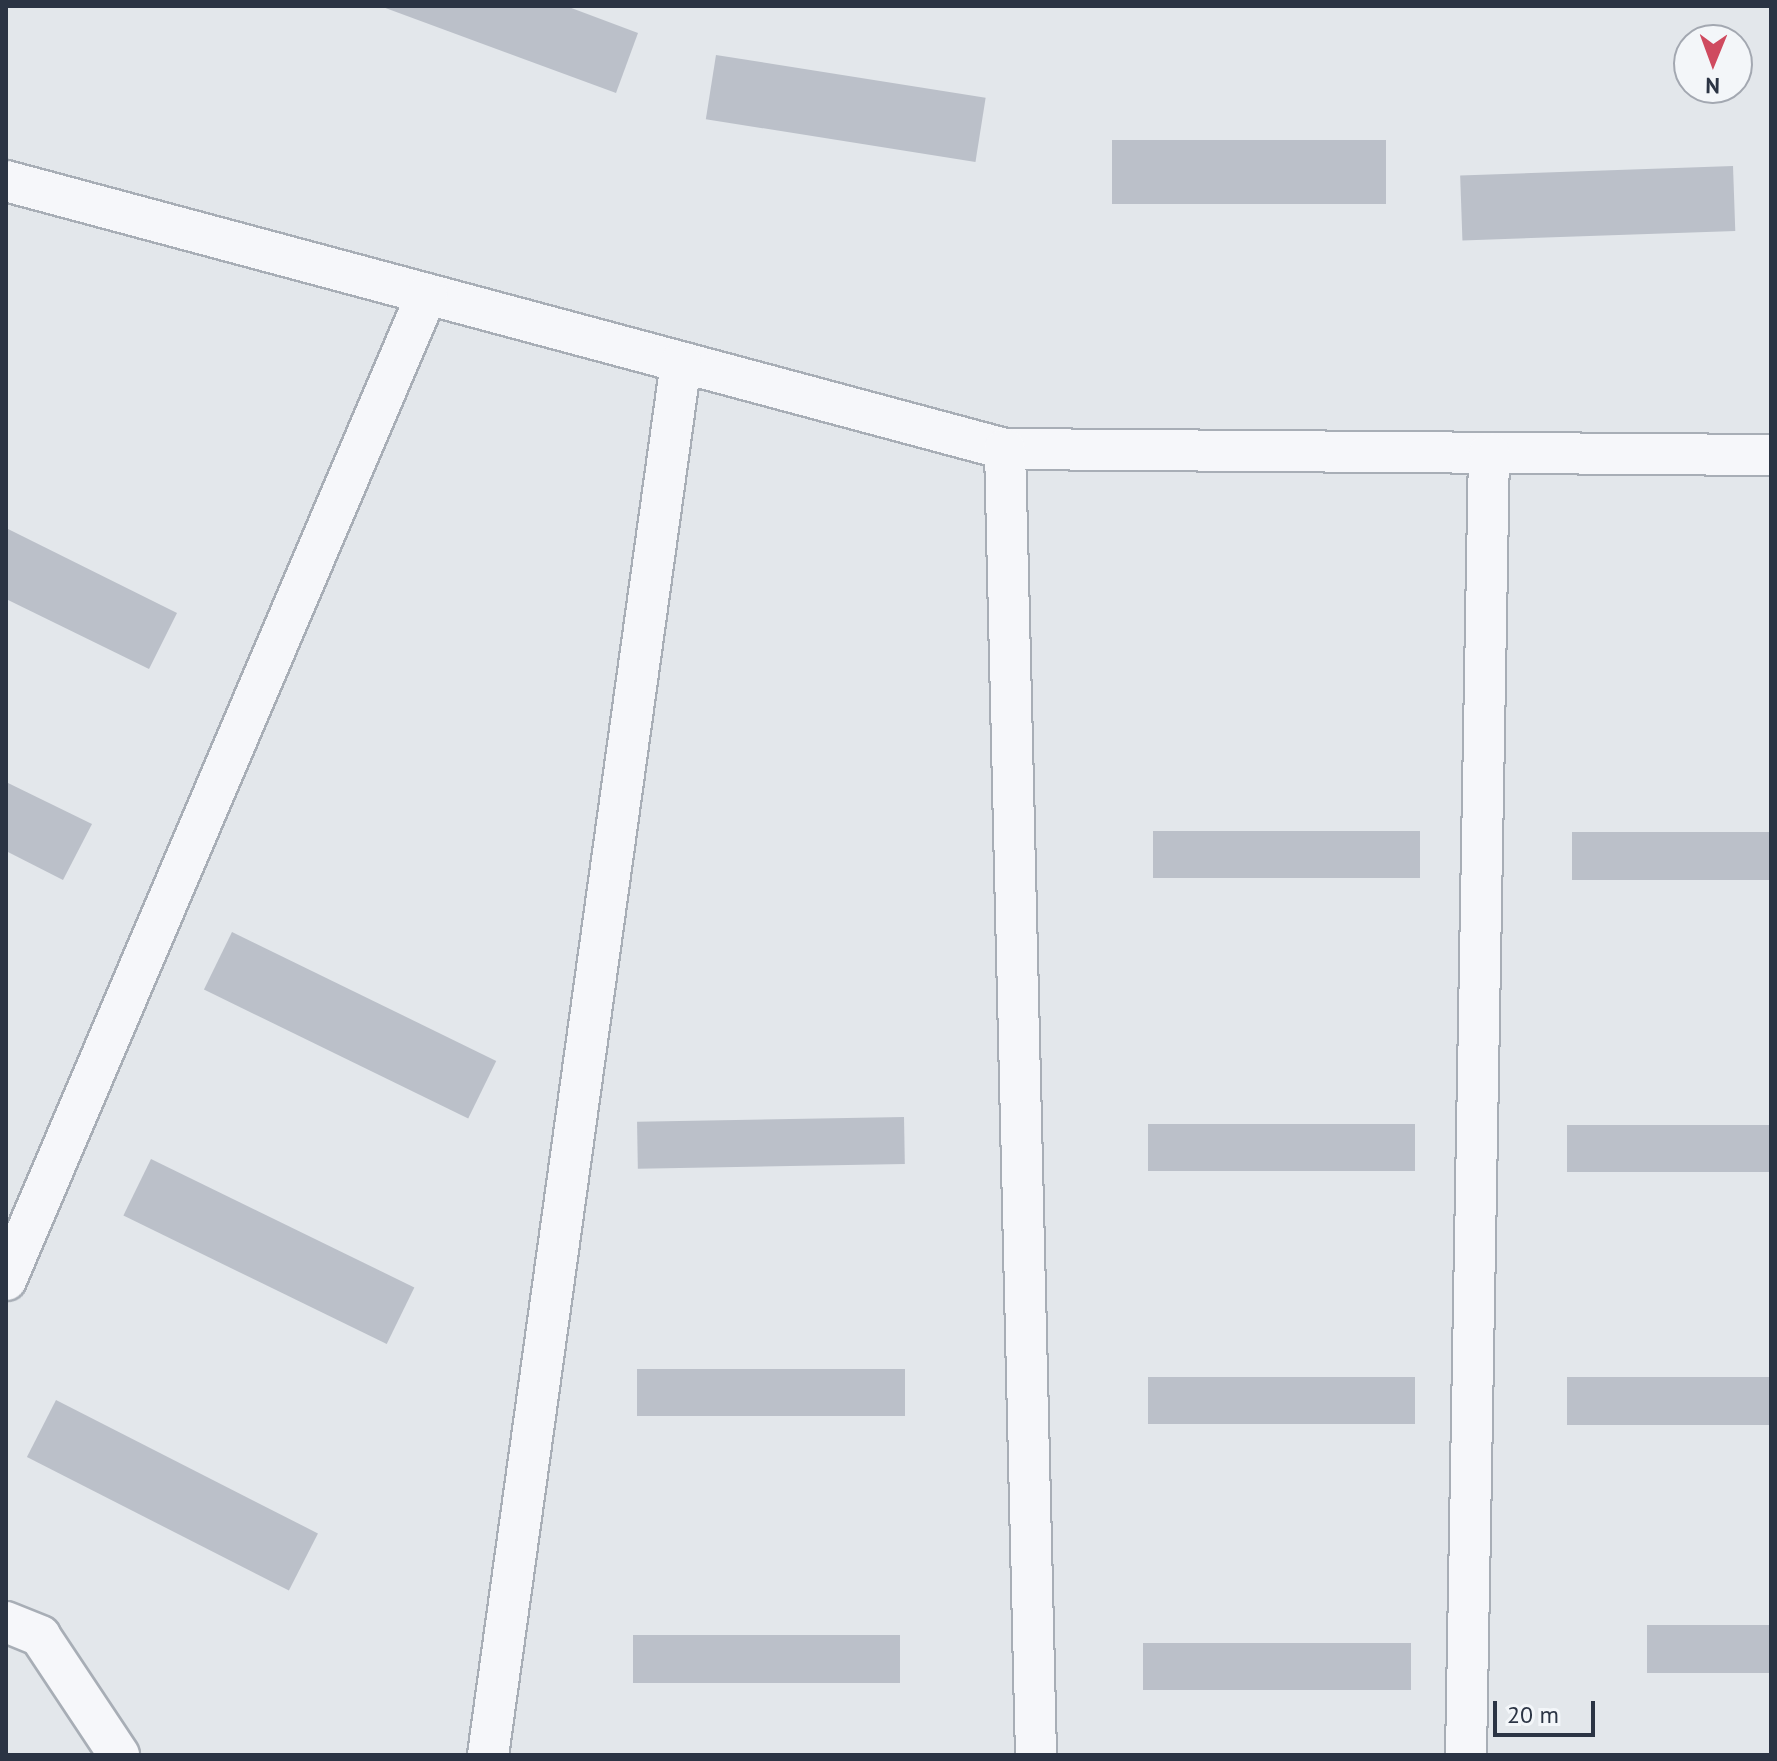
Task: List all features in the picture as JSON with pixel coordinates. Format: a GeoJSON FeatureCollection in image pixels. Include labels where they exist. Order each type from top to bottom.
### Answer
{"type":"FeatureCollection","features":[{"type":"Feature","properties":{"kind":"street"},"geometry":{"type":"LineString","coordinates":[[6,181],[1005,449],[1771,455]]}},
{"type":"Feature","properties":{"kind":"street"},"geometry":{"type":"LineString","coordinates":[[6,1280],[427,294]]}},
{"type":"Feature","properties":{"kind":"street"},"geometry":{"type":"LineString","coordinates":[[488,1755],[681,362]]}},
{"type":"Feature","properties":{"kind":"street"},"geometry":{"type":"LineString","coordinates":[[1005,449],[1036,1755]]}},
{"type":"Feature","properties":{"kind":"street"},"geometry":{"type":"LineString","coordinates":[[1466,1755],[1489,453]]}},
{"type":"Feature","properties":{"kind":"street"},"geometry":{"type":"LineString","coordinates":[[6,1622],[40,1636],[119,1755]]}},
{"type":"Feature","properties":{"kind":"building"},"geometry":{"type":"Polygon","coordinates":[[[380,6],[566,6],[638,33],[616,93],[380,6]]]}},
{"type":"Feature","properties":{"kind":"building"},"geometry":{"type":"Polygon","coordinates":[[[716,55],[986,98],[975,162],[706,119],[716,55]]]}},
{"type":"Feature","properties":{"kind":"building"},"geometry":{"type":"Polygon","coordinates":[[[1112,140],[1386,140],[1386,204],[1112,204],[1112,140]]]}},
{"type":"Feature","properties":{"kind":"building"},"geometry":{"type":"Polygon","coordinates":[[[1733,166],[1735,231],[1462,240],[1460,176],[1733,166]]]}},
{"type":"Feature","properties":{"kind":"building"},"geometry":{"type":"Polygon","coordinates":[[[6,528],[177,613],[149,669],[6,599],[6,528]]]}},
{"type":"Feature","properties":{"kind":"building"},"geometry":{"type":"Polygon","coordinates":[[[6,782],[92,824],[63,880],[6,851],[6,782]]]}},
{"type":"Feature","properties":{"kind":"building"},"geometry":{"type":"Polygon","coordinates":[[[1153,831],[1420,831],[1420,878],[1153,878],[1153,831]]]}},
{"type":"Feature","properties":{"kind":"building"},"geometry":{"type":"Polygon","coordinates":[[[1572,832],[1771,832],[1771,880],[1572,880],[1572,832]]]}},
{"type":"Feature","properties":{"kind":"building"},"geometry":{"type":"Polygon","coordinates":[[[232,932],[496,1061],[468,1118],[204,990],[232,932]]]}},
{"type":"Feature","properties":{"kind":"building"},"geometry":{"type":"Polygon","coordinates":[[[904,1117],[905,1164],[638,1169],[637,1122],[904,1117]]]}},
{"type":"Feature","properties":{"kind":"building"},"geometry":{"type":"Polygon","coordinates":[[[1148,1124],[1415,1124],[1415,1171],[1148,1171],[1148,1124]]]}},
{"type":"Feature","properties":{"kind":"building"},"geometry":{"type":"Polygon","coordinates":[[[1567,1125],[1771,1125],[1771,1172],[1567,1172],[1567,1125]]]}},
{"type":"Feature","properties":{"kind":"building"},"geometry":{"type":"Polygon","coordinates":[[[151,1159],[414,1287],[387,1344],[123,1216],[151,1159]]]}},
{"type":"Feature","properties":{"kind":"building"},"geometry":{"type":"Polygon","coordinates":[[[637,1369],[905,1369],[905,1416],[637,1416],[637,1369]]]}},
{"type":"Feature","properties":{"kind":"building"},"geometry":{"type":"Polygon","coordinates":[[[1148,1377],[1415,1377],[1415,1424],[1148,1424],[1148,1377]]]}},
{"type":"Feature","properties":{"kind":"building"},"geometry":{"type":"Polygon","coordinates":[[[1567,1377],[1771,1377],[1771,1425],[1567,1425],[1567,1377]]]}},
{"type":"Feature","properties":{"kind":"building"},"geometry":{"type":"Polygon","coordinates":[[[56,1400],[318,1533],[289,1590],[27,1457],[56,1400]]]}},
{"type":"Feature","properties":{"kind":"building"},"geometry":{"type":"Polygon","coordinates":[[[1647,1625],[1771,1625],[1771,1673],[1647,1673],[1647,1625]]]}},
{"type":"Feature","properties":{"kind":"building"},"geometry":{"type":"Polygon","coordinates":[[[633,1635],[900,1635],[900,1683],[633,1683],[633,1635]]]}},
{"type":"Feature","properties":{"kind":"building"},"geometry":{"type":"Polygon","coordinates":[[[1143,1643],[1411,1643],[1411,1690],[1143,1690],[1143,1643]]]}}]}
